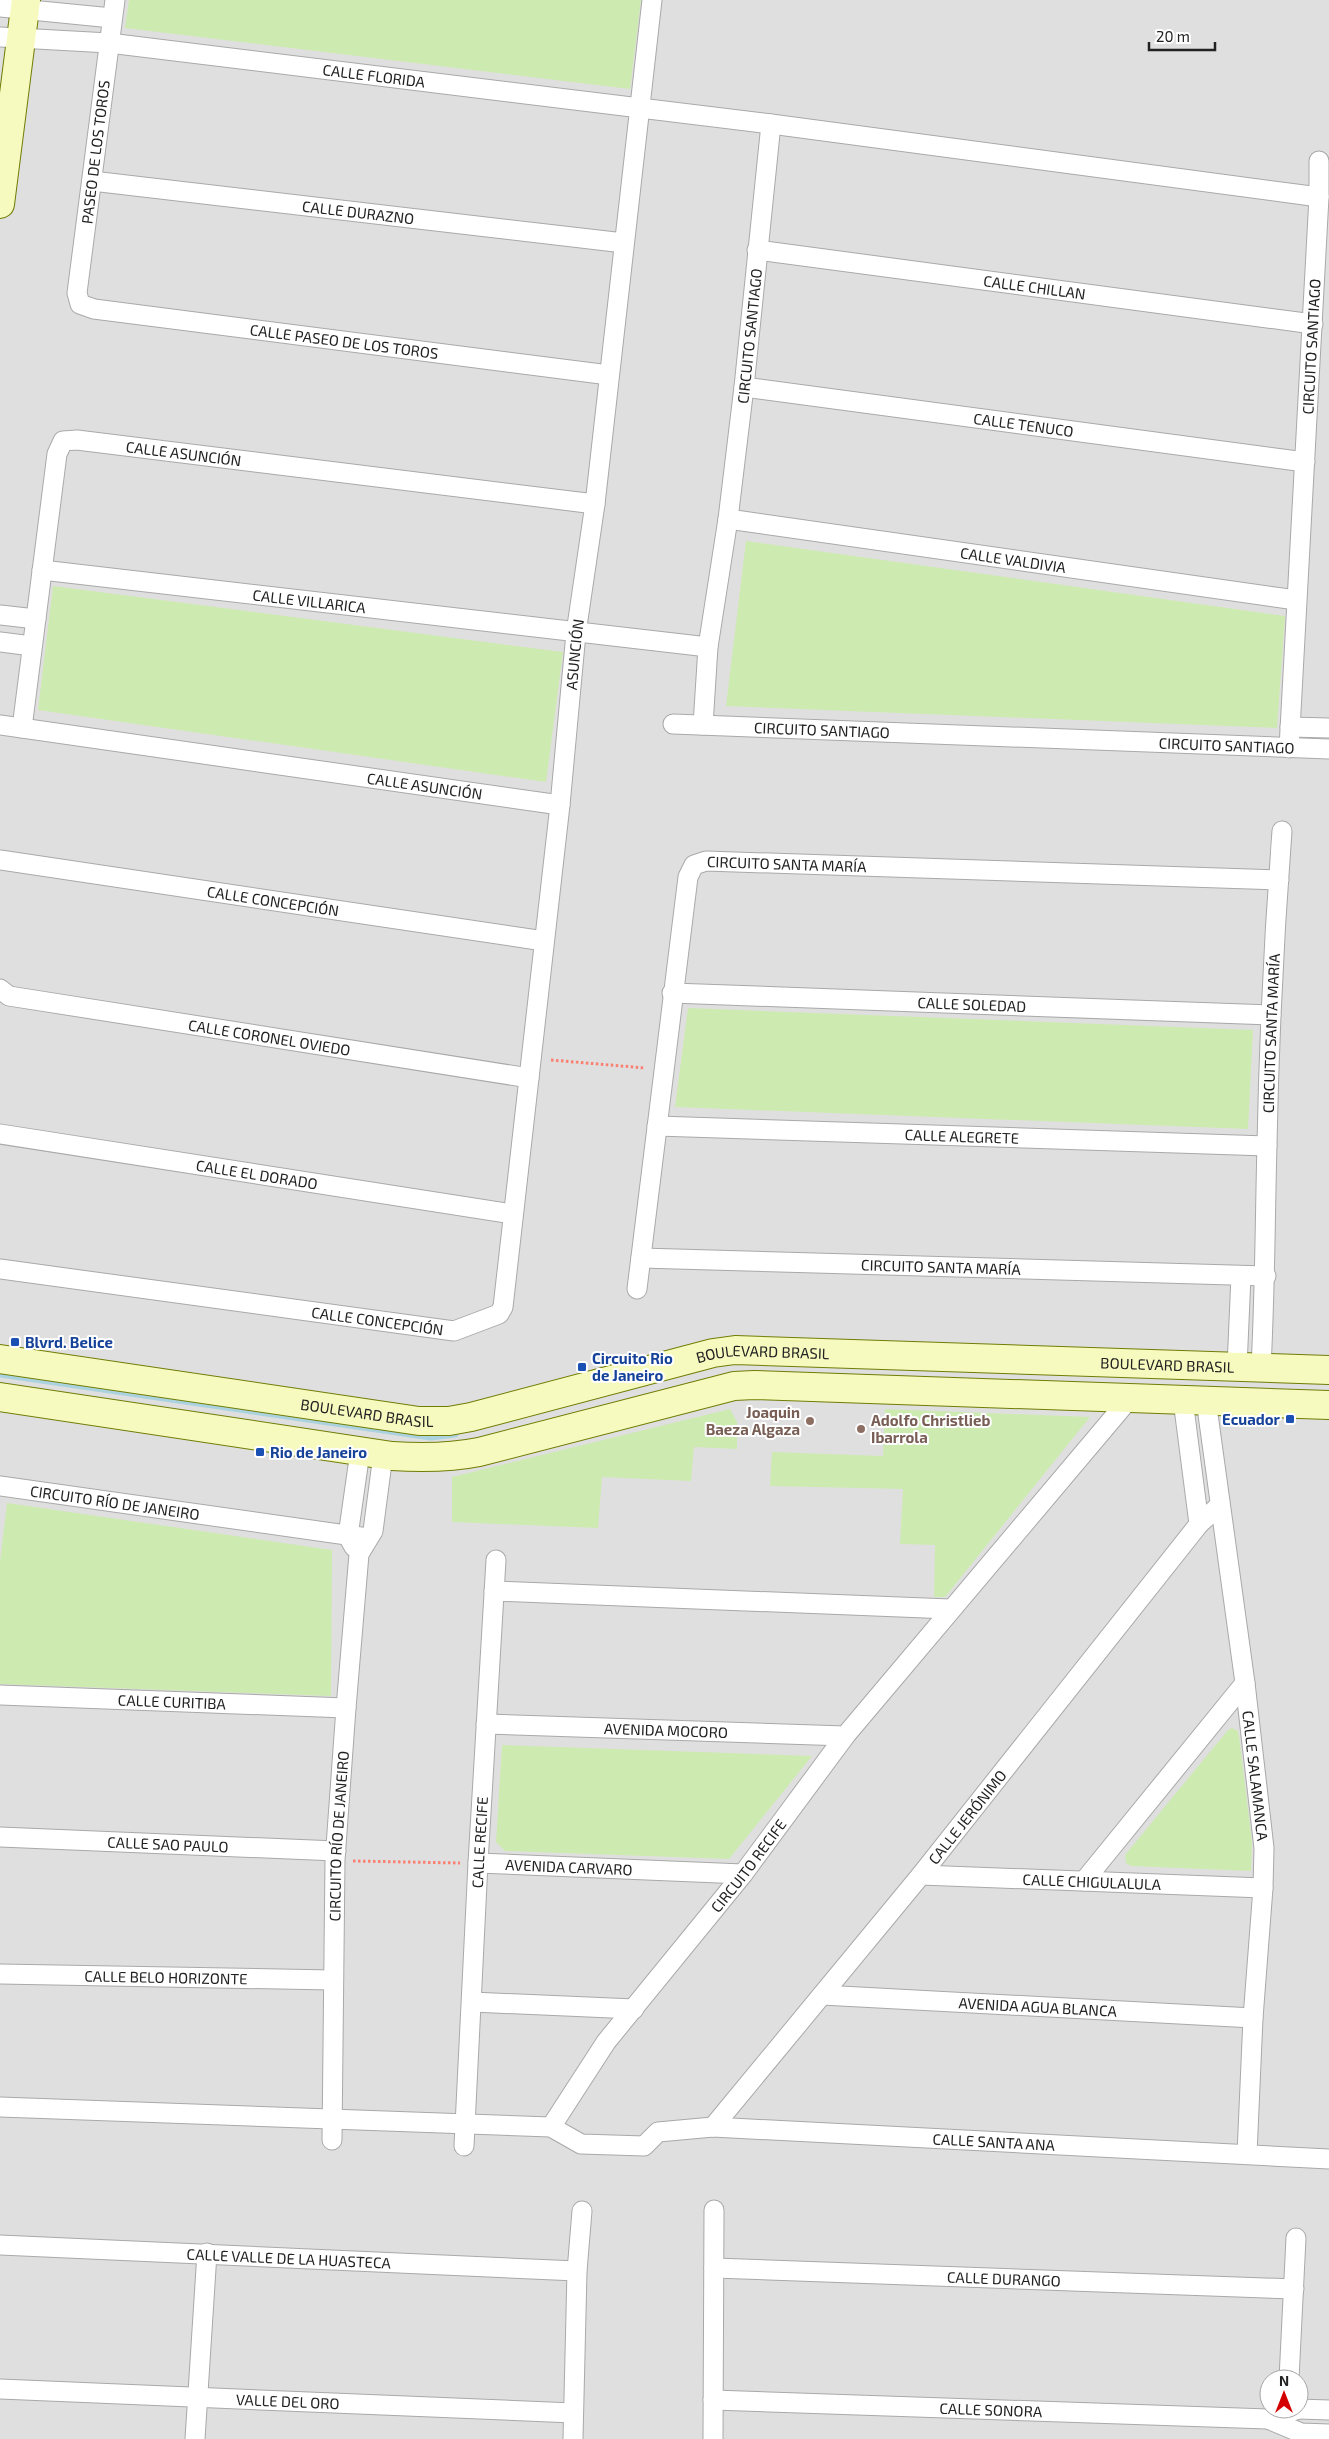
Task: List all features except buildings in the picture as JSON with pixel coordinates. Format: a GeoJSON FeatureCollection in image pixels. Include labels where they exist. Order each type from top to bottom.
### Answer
{"type":"FeatureCollection","features":[{"type":"Feature","properties":{"kind":"main road"},"geometry":{"type":"LineString","coordinates":[[0,204],[11,38],[17,6]]}},
{"type":"Feature","properties":{"kind":"main road","name":"BOULEVARD BRASIL"},"geometry":{"type":"LineString","coordinates":[[0,1359],[419,1421],[449,1421],[472,1417],[713,1353],[735,1350],[1329,1370]]}},
{"type":"Feature","properties":{"kind":"main road","name":"BOULEVARD BRASIL"},"geometry":{"type":"LineString","coordinates":[[0,1397],[372,1453],[451,1458],[734,1386],[1329,1405]]}},
{"type":"Feature","properties":{"kind":"street"},"geometry":{"type":"LineString","coordinates":[[594,504],[652,0]]}},
{"type":"Feature","properties":{"kind":"street"},"geometry":{"type":"LineString","coordinates":[[17,6],[113,9]]}},
{"type":"Feature","properties":{"kind":"street","name":"PASEO DE LOS TOROS"},"geometry":{"type":"LineString","coordinates":[[80,304],[77,293],[113,9]]}},
{"type":"Feature","properties":{"kind":"street","name":"CALLE FLORIDA"},"geometry":{"type":"LineString","coordinates":[[11,38],[109,43],[640,109]]}},
{"type":"Feature","properties":{"kind":"street"},"geometry":{"type":"LineString","coordinates":[[640,109],[771,124],[1320,198]]}},
{"type":"Feature","properties":{"kind":"street","name":"CIRCUITO SANTIAGO"},"geometry":{"type":"LineString","coordinates":[[703,725],[708,647],[728,518],[744,387],[771,124]]}},
{"type":"Feature","properties":{"kind":"street","name":"CIRCUITO SANTIAGO"},"geometry":{"type":"LineString","coordinates":[[673,724],[1289,748],[1320,198],[1320,161]]}},
{"type":"Feature","properties":{"kind":"street","name":"CALLE DURAZNO"},"geometry":{"type":"LineString","coordinates":[[92,181],[624,243]]}},
{"type":"Feature","properties":{"kind":"street","name":"CALLE CHILLAN"},"geometry":{"type":"LineString","coordinates":[[757,250],[1313,324]]}},
{"type":"Feature","properties":{"kind":"street","name":"CALLE PASEO DE LOS TOROS"},"geometry":{"type":"LineString","coordinates":[[80,304],[94,309],[609,375]]}},
{"type":"Feature","properties":{"kind":"street","name":"CALLE TENUCO"},"geometry":{"type":"LineString","coordinates":[[744,387],[1305,462]]}},
{"type":"Feature","properties":{"kind":"street","name":"CALLE ASUNCIÓN"},"geometry":{"type":"LineString","coordinates":[[22,728],[57,454],[63,441],[77,440],[594,504]]}},
{"type":"Feature","properties":{"kind":"street","name":"ASUNCIÓN"},"geometry":{"type":"LineString","coordinates":[[560,805],[576,633],[594,504]]}},
{"type":"Feature","properties":{"kind":"street","name":"CALLE VALDIVIA"},"geometry":{"type":"LineString","coordinates":[[728,518],[1296,600]]}},
{"type":"Feature","properties":{"kind":"street","name":"CALLE VILLARICA"},"geometry":{"type":"LineString","coordinates":[[42,570],[708,647]]}},
{"type":"Feature","properties":{"kind":"street"},"geometry":{"type":"LineString","coordinates":[[0,615],[36,620]]}},
{"type":"Feature","properties":{"kind":"street"},"geometry":{"type":"LineString","coordinates":[[0,642],[32,646]]}},
{"type":"Feature","properties":{"kind":"street","name":"CALLE ASUNCIÓN"},"geometry":{"type":"LineString","coordinates":[[0,725],[560,805]]}},
{"type":"Feature","properties":{"kind":"street"},"geometry":{"type":"LineString","coordinates":[[1290,727],[1329,728]]}},
{"type":"Feature","properties":{"kind":"street"},"geometry":{"type":"LineString","coordinates":[[1289,748],[1329,749]]}},
{"type":"Feature","properties":{"kind":"street","name":"CALLE CONCEPCIÓN"},"geometry":{"type":"LineString","coordinates":[[0,1269],[454,1331],[499,1314],[503,1307],[560,805]]}},
{"type":"Feature","properties":{"kind":"street","name":"CIRCUITO SANTA MARÍA"},"geometry":{"type":"LineString","coordinates":[[1249,1367],[1266,1276],[1271,1015],[1282,831]]}},
{"type":"Feature","properties":{"kind":"street","name":"CIRCUITO SANTA MARÍA"},"geometry":{"type":"LineString","coordinates":[[637,1290],[672,993],[688,877],[694,864],[706,861],[1279,880]]}},
{"type":"Feature","properties":{"kind":"street","name":"CALLE CONCEPCIÓN"},"geometry":{"type":"LineString","coordinates":[[1,866],[544,941]]}},
{"type":"Feature","properties":{"kind":"street","name":"CALLE SOLEDAD"},"geometry":{"type":"LineString","coordinates":[[672,993],[1271,1015]]}},
{"type":"Feature","properties":{"kind":"street","name":"CALLE CORONEL OVIEDO"},"geometry":{"type":"LineString","coordinates":[[3,995],[529,1078]]}},
{"type":"Feature","properties":{"kind":"street","name":"CALLE ALEGRETE"},"geometry":{"type":"LineString","coordinates":[[657,1126],[1267,1146]]}},
{"type":"Feature","properties":{"kind":"street","name":"CALLE EL DORADO"},"geometry":{"type":"LineString","coordinates":[[0,1134],[513,1214]]}},
{"type":"Feature","properties":{"kind":"street","name":"CIRCUITO SANTA MARÍA"},"geometry":{"type":"LineString","coordinates":[[641,1258],[1266,1276]]}},
{"type":"Feature","properties":{"kind":"street"},"geometry":{"type":"LineString","coordinates":[[1241,1276],[1249,1367]]}},
{"type":"Feature","properties":{"kind":"street","name":"CIRCUITO RECIFE"},"geometry":{"type":"LineString","coordinates":[[551,2127],[606,2042],[743,1874],[845,1736],[1130,1398]]}},
{"type":"Feature","properties":{"kind":"street"},"geometry":{"type":"LineString","coordinates":[[1194,1400],[1199,1524]]}},
{"type":"Feature","properties":{"kind":"street","name":"CALLE SALAMANCA"},"geometry":{"type":"LineString","coordinates":[[1194,1400],[1220,1504],[1245,1683],[1264,1848],[1264,1888],[1246,2154]]}},
{"type":"Feature","properties":{"kind":"street"},"geometry":{"type":"LineString","coordinates":[[359,1554],[348,1536],[372,1453]]}},
{"type":"Feature","properties":{"kind":"street"},"geometry":{"type":"LineString","coordinates":[[368,1538],[373,1531],[372,1453]]}},
{"type":"Feature","properties":{"kind":"street","name":"CIRCUITO RÍO DE JANEIRO"},"geometry":{"type":"LineString","coordinates":[[0,1486],[368,1538],[359,1554],[335,1856],[332,1980],[332,2140]]}},
{"type":"Feature","properties":{"kind":"street","name":"CALLE JERÓNIMO"},"geometry":{"type":"LineString","coordinates":[[713,2127],[920,1876],[1199,1524],[1220,1504]]}},
{"type":"Feature","properties":{"kind":"street","name":"CALLE RECIFE"},"geometry":{"type":"LineString","coordinates":[[464,2146],[496,1560]]}},
{"type":"Feature","properties":{"kind":"street"},"geometry":{"type":"LineString","coordinates":[[494,1591],[950,1610]]}},
{"type":"Feature","properties":{"kind":"street"},"geometry":{"type":"LineString","coordinates":[[1084,1881],[1245,1683]]}},
{"type":"Feature","properties":{"kind":"street","name":"CALLE CURITIBA"},"geometry":{"type":"LineString","coordinates":[[0,1695],[346,1708]]}},
{"type":"Feature","properties":{"kind":"street","name":"AVENIDA MOCORO"},"geometry":{"type":"LineString","coordinates":[[486,1724],[845,1736]]}},
{"type":"Feature","properties":{"kind":"street","name":"CALLE SAO PAULO"},"geometry":{"type":"LineString","coordinates":[[0,1837],[335,1856]]}},
{"type":"Feature","properties":{"kind":"street","name":"AVENIDA CARVARO"},"geometry":{"type":"LineString","coordinates":[[478,1863],[743,1874]]}},
{"type":"Feature","properties":{"kind":"street","name":"CALLE CHIGULALULA"},"geometry":{"type":"LineString","coordinates":[[920,1876],[1264,1888]]}},
{"type":"Feature","properties":{"kind":"street","name":"CALLE BELO HORIZONTE"},"geometry":{"type":"LineString","coordinates":[[0,1974],[332,1980]]}},
{"type":"Feature","properties":{"kind":"street","name":"AVENIDA AGUA BLANCA"},"geometry":{"type":"LineString","coordinates":[[822,1995],[1254,2018]]}},
{"type":"Feature","properties":{"kind":"street"},"geometry":{"type":"LineString","coordinates":[[472,2002],[634,2009]]}},
{"type":"Feature","properties":{"kind":"street"},"geometry":{"type":"LineString","coordinates":[[0,2107],[551,2127]]}},
{"type":"Feature","properties":{"kind":"street","name":"CALLE SANTA ANA"},"geometry":{"type":"LineString","coordinates":[[551,2127],[581,2144],[644,2146],[658,2132],[713,2127],[1329,2159]]}},
{"type":"Feature","properties":{"kind":"street"},"geometry":{"type":"LineString","coordinates":[[573,2439],[577,2271],[582,2210]]}},
{"type":"Feature","properties":{"kind":"street"},"geometry":{"type":"LineString","coordinates":[[713,2439],[714,2210]]}},
{"type":"Feature","properties":{"kind":"street"},"geometry":{"type":"LineString","coordinates":[[1290,2369],[1296,2238]]}},
{"type":"Feature","properties":{"kind":"street","name":"CALLE VALLE DE LA HUASTECA"},"geometry":{"type":"LineString","coordinates":[[0,2245],[577,2271]]}},
{"type":"Feature","properties":{"kind":"street"},"geometry":{"type":"LineString","coordinates":[[195,2439],[207,2253]]}},
{"type":"Feature","properties":{"kind":"street","name":"CALLE DURANGO"},"geometry":{"type":"LineString","coordinates":[[714,2268],[1294,2289]]}},
{"type":"Feature","properties":{"kind":"street","name":"VALLE DEL ORO"},"geometry":{"type":"LineString","coordinates":[[0,2389],[574,2413]]}},
{"type":"Feature","properties":{"kind":"street","name":"CALLE SONORA"},"geometry":{"type":"LineString","coordinates":[[713,2400],[1259,2419]]}},
{"type":"Feature","properties":{"kind":"street"},"geometry":{"type":"LineString","coordinates":[[1309,2414],[1329,2410]]}},
{"type":"Feature","properties":{"kind":"street"},"geometry":{"type":"LineString","coordinates":[[1292,2419],[1301,2432],[1329,2434]]}},
{"type":"Feature","properties":{"kind":"path"},"geometry":{"type":"LineString","coordinates":[[531,1058],[663,1069]]}},
{"type":"Feature","properties":{"kind":"path"},"geometry":{"type":"LineString","coordinates":[[335,1856],[478,1863]]}},
{"type":"Feature","properties":{"kind":"shaded area"},"geometry":{"type":"Polygon","coordinates":[[[0,0],[1329,0],[1329,2439],[0,2439],[0,0]]]}},
{"type":"Feature","properties":{"kind":"green space"},"geometry":{"type":"Polygon","coordinates":[[[129,0],[641,0],[630,89],[125,28],[129,0]]]}},
{"type":"Feature","properties":{"kind":"green space"},"geometry":{"type":"Polygon","coordinates":[[[746,541],[1285,616],[1277,728],[726,706],[746,541]]]}},
{"type":"Feature","properties":{"kind":"green space"},"geometry":{"type":"Polygon","coordinates":[[[53,586],[563,652],[546,782],[38,710],[53,586]]]}},
{"type":"Feature","properties":{"kind":"green space"},"geometry":{"type":"Polygon","coordinates":[[[688,1008],[1253,1030],[1248,1129],[675,1107],[688,1008]]]}},
{"type":"Feature","properties":{"kind":"green space"},"geometry":{"type":"Polygon","coordinates":[[[730,1409],[737,1422],[737,1449],[694,1447],[691,1481],[602,1477],[598,1528],[452,1522],[452,1477],[730,1409]]]}},
{"type":"Feature","properties":{"kind":"green space"},"geometry":{"type":"Polygon","coordinates":[[[885,1409],[1090,1417],[945,1597],[934,1597],[935,1545],[900,1544],[903,1489],[770,1486],[772,1452],[883,1456],[885,1409]]]}},
{"type":"Feature","properties":{"kind":"green space"},"geometry":{"type":"Polygon","coordinates":[[[7,1503],[332,1550],[331,1696],[0,1684],[0,1562],[7,1503]]]}},
{"type":"Feature","properties":{"kind":"green space"},"geometry":{"type":"Polygon","coordinates":[[[1232,1728],[1238,1731],[1239,1736],[1252,1842],[1251,1871],[1131,1866],[1126,1863],[1125,1855],[1228,1730],[1232,1728]]]}},
{"type":"Feature","properties":{"kind":"green space"},"geometry":{"type":"Polygon","coordinates":[[[502,1745],[812,1756],[729,1859],[505,1851],[496,1842],[502,1745]]]}},
{"type":"Feature","properties":{"kind":"waterway"},"geometry":{"type":"LineString","coordinates":[[0,1374],[431,1437],[455,1434]]}},
{"type":"Feature","properties":{"kind":"place","name":"Blvrd. Belice"},"geometry":{"type":"Point","coordinates":[15,1342]}},
{"type":"Feature","properties":{"kind":"place","name":"Circuito Rio de Janeiro"},"geometry":{"type":"Point","coordinates":[582,1367]}},
{"type":"Feature","properties":{"kind":"place","name":"Ecuador"},"geometry":{"type":"Point","coordinates":[1290,1419]}},
{"type":"Feature","properties":{"kind":"place","name":"Joaquin Baeza Algaza"},"geometry":{"type":"Point","coordinates":[810,1421]}},
{"type":"Feature","properties":{"kind":"place","name":"Adolfo Christlieb Ibarrola"},"geometry":{"type":"Point","coordinates":[861,1429]}},
{"type":"Feature","properties":{"kind":"place","name":"Rio de Janeiro"},"geometry":{"type":"Point","coordinates":[260,1452]}}]}
